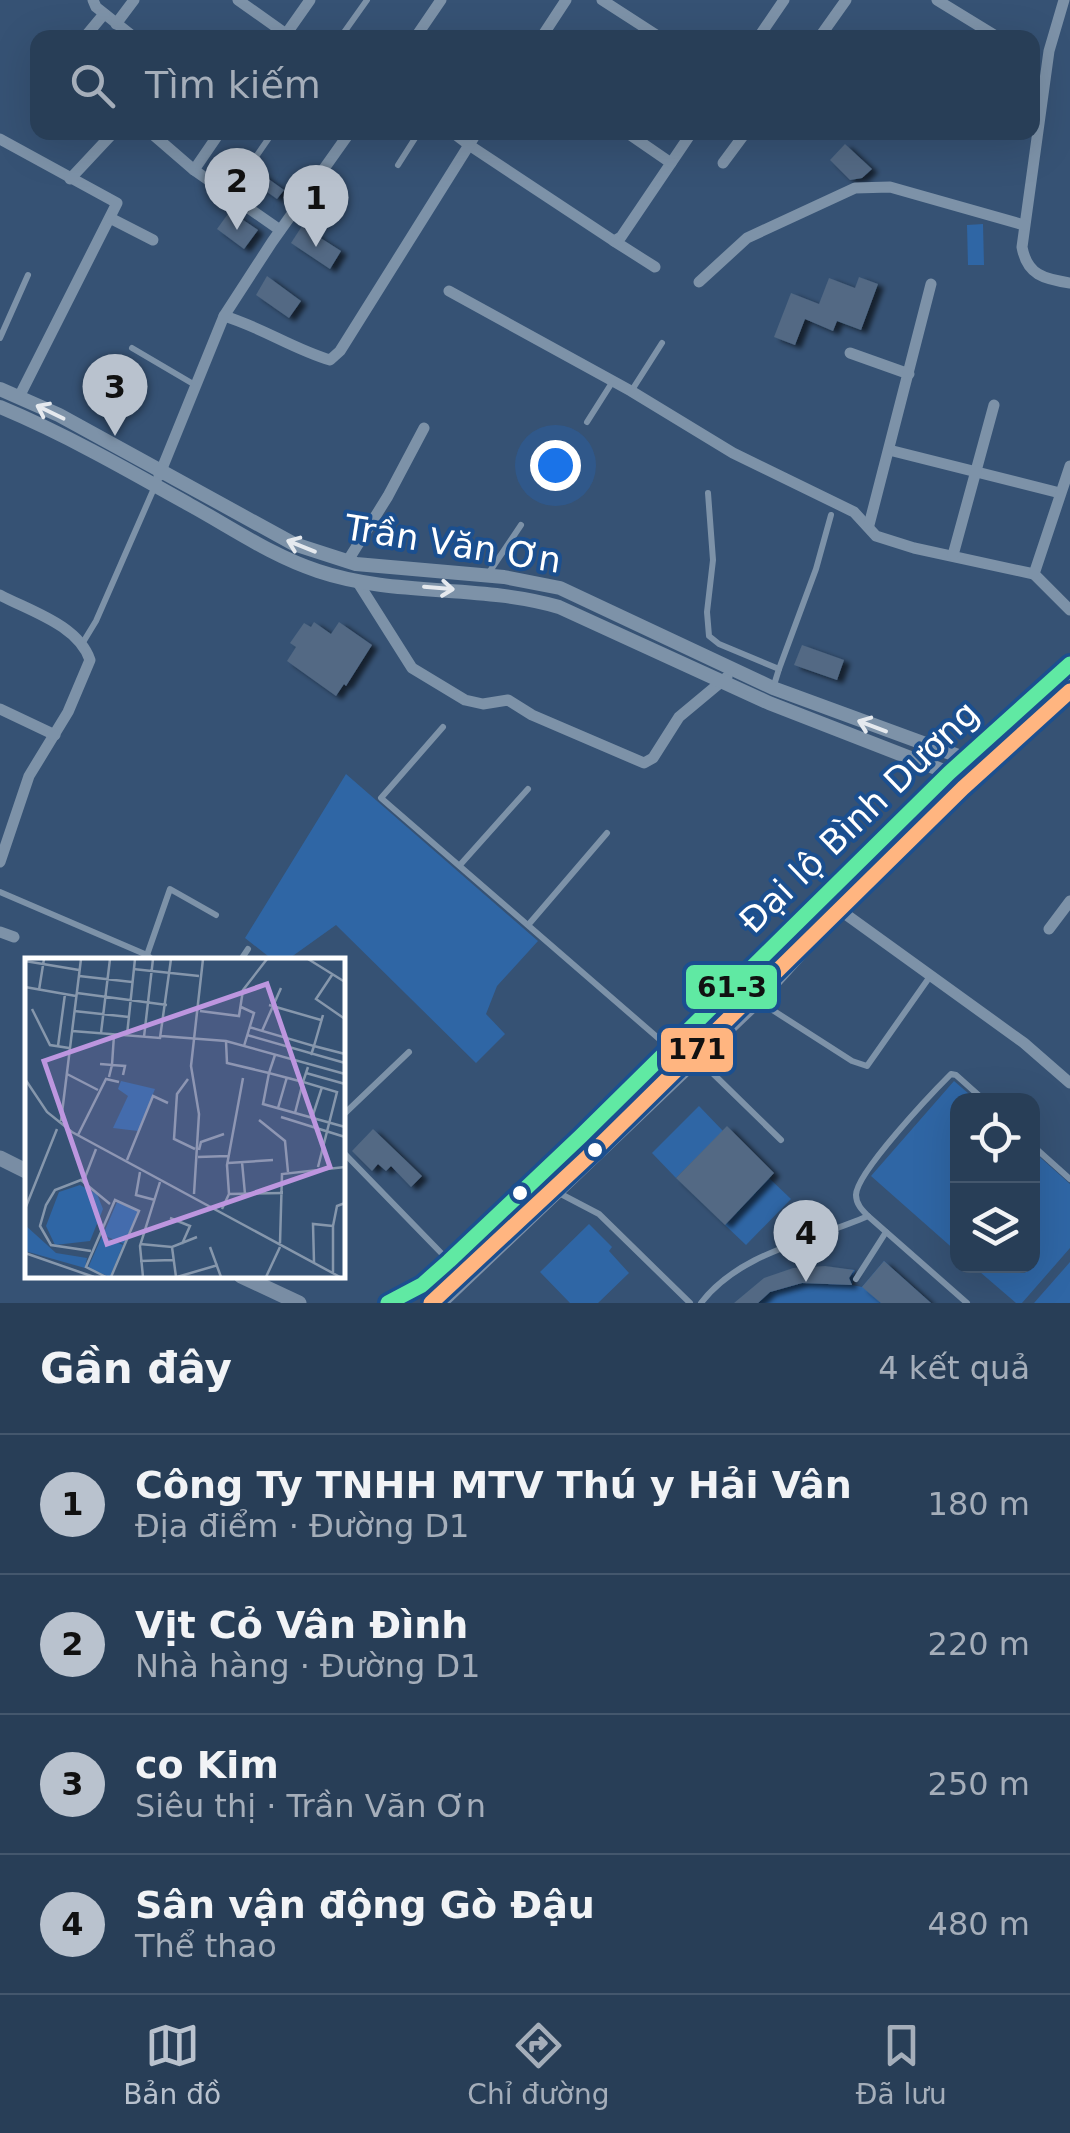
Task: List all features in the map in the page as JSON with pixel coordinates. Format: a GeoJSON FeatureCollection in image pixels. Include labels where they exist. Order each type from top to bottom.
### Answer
{"type":"FeatureCollection","features":[{"type":"Feature","properties":{"kind":"highway","name":"Đại lộ Bình Dương"},"geometry":{"type":"LineString","coordinates":[[388,1303],[422,1285],[448,1261],[670,1049],[957,765],[1070,664]]}},
{"type":"Feature","properties":{"kind":"highway","name":"Đại lộ Bình Dương"},"geometry":{"type":"LineString","coordinates":[[436,1303],[755,998],[837,908],[1001,746],[1070,686]]}},
{"type":"Feature","properties":{"kind":"main road"},"geometry":{"type":"LineString","coordinates":[[0,1158],[25,1170]]}},
{"type":"Feature","properties":{"kind":"main road"},"geometry":{"type":"LineString","coordinates":[[245,1278],[299,1303]]}},
{"type":"Feature","properties":{"kind":"street"},"geometry":{"type":"LineString","coordinates":[[93,0],[124,30]]}},
{"type":"Feature","properties":{"kind":"street"},"geometry":{"type":"LineString","coordinates":[[116,24],[134,0]]}},
{"type":"Feature","properties":{"kind":"street"},"geometry":{"type":"LineString","coordinates":[[238,0],[277,30]]}},
{"type":"Feature","properties":{"kind":"street"},"geometry":{"type":"LineString","coordinates":[[289,30],[310,0]]}},
{"type":"Feature","properties":{"kind":"street"},"geometry":{"type":"LineString","coordinates":[[420,30],[441,0]]}},
{"type":"Feature","properties":{"kind":"street"},"geometry":{"type":"LineString","coordinates":[[546,30],[566,0]]}},
{"type":"Feature","properties":{"kind":"street"},"geometry":{"type":"LineString","coordinates":[[602,0],[649,30]]}},
{"type":"Feature","properties":{"kind":"street"},"geometry":{"type":"LineString","coordinates":[[825,30],[846,0]]}},
{"type":"Feature","properties":{"kind":"street"},"geometry":{"type":"LineString","coordinates":[[937,0],[986,30]]}},
{"type":"Feature","properties":{"kind":"street"},"geometry":{"type":"LineString","coordinates":[[1040,94],[1055,22],[1064,0]]}},
{"type":"Feature","properties":{"kind":"street"},"geometry":{"type":"LineString","coordinates":[[763,30],[780,2]]}},
{"type":"Feature","properties":{"kind":"street"},"geometry":{"type":"LineString","coordinates":[[91,30],[104,14]]}},
{"type":"Feature","properties":{"kind":"street"},"geometry":{"type":"LineString","coordinates":[[1040,58],[1048,61]]}},
{"type":"Feature","properties":{"kind":"street"},"geometry":{"type":"LineString","coordinates":[[0,139],[117,203],[19,398]]}},
{"type":"Feature","properties":{"kind":"street"},"geometry":{"type":"LineString","coordinates":[[70,179],[107,140]]}},
{"type":"Feature","properties":{"kind":"street"},"geometry":{"type":"LineString","coordinates":[[159,140],[194,170],[280,230]]}},
{"type":"Feature","properties":{"kind":"street"},"geometry":{"type":"LineString","coordinates":[[194,170],[215,140]]}},
{"type":"Feature","properties":{"kind":"street"},"geometry":{"type":"LineString","coordinates":[[155,486],[224,316],[344,140]]}},
{"type":"Feature","properties":{"kind":"street"},"geometry":{"type":"LineString","coordinates":[[462,140],[618,239],[655,267]]}},
{"type":"Feature","properties":{"kind":"street"},"geometry":{"type":"LineString","coordinates":[[224,316],[330,360],[340,350],[471,140]]}},
{"type":"Feature","properties":{"kind":"street"},"geometry":{"type":"LineString","coordinates":[[638,140],[671,163]]}},
{"type":"Feature","properties":{"kind":"street"},"geometry":{"type":"LineString","coordinates":[[618,239],[687,140]]}},
{"type":"Feature","properties":{"kind":"street"},"geometry":{"type":"LineString","coordinates":[[724,162],[740,140]]}},
{"type":"Feature","properties":{"kind":"street"},"geometry":{"type":"LineString","coordinates":[[1033,140],[1024,260],[1032,272],[1070,283]]}},
{"type":"Feature","properties":{"kind":"street"},"geometry":{"type":"LineString","coordinates":[[699,282],[747,238],[855,188],[890,187],[1024,225]]}},
{"type":"Feature","properties":{"kind":"street"},"geometry":{"type":"LineString","coordinates":[[110,218],[154,240]]}},
{"type":"Feature","properties":{"kind":"street"},"geometry":{"type":"LineString","coordinates":[[869,525],[932,284]]}},
{"type":"Feature","properties":{"kind":"street"},"geometry":{"type":"LineString","coordinates":[[449,290],[733,453],[854,512],[876,536],[1034,574],[1070,610]]}},
{"type":"Feature","properties":{"kind":"street"},"geometry":{"type":"LineString","coordinates":[[850,352],[910,374]]}},
{"type":"Feature","properties":{"kind":"street","name":"Trần Văn Ơn"},"geometry":{"type":"LineString","coordinates":[[0,389],[161,471],[282,539],[347,562],[487,576],[542,584],[579,595],[821,724],[957,765]]}},
{"type":"Feature","properties":{"kind":"street"},"geometry":{"type":"LineString","coordinates":[[953,555],[994,405]]}},
{"type":"Feature","properties":{"kind":"street","name":"Trần Văn Ơn"},"geometry":{"type":"LineString","coordinates":[[0,407],[155,486],[284,558],[357,581],[533,599],[590,618],[728,676],[774,688],[957,765]]}},
{"type":"Feature","properties":{"kind":"street"},"geometry":{"type":"LineString","coordinates":[[347,562],[424,428]]}},
{"type":"Feature","properties":{"kind":"street"},"geometry":{"type":"LineString","coordinates":[[889,450],[1060,493]]}},
{"type":"Feature","properties":{"kind":"street"},"geometry":{"type":"LineString","coordinates":[[1034,574],[1070,466]]}},
{"type":"Feature","properties":{"kind":"street"},"geometry":{"type":"LineString","coordinates":[[357,581],[412,668],[465,700],[483,704],[508,700],[532,715],[644,763],[653,758],[680,717],[728,676]]}},
{"type":"Feature","properties":{"kind":"street"},"geometry":{"type":"LineString","coordinates":[[0,595],[71,632],[90,660],[55,735],[36,760],[0,862]]}},
{"type":"Feature","properties":{"kind":"street"},"geometry":{"type":"LineString","coordinates":[[0,709],[55,735]]}},
{"type":"Feature","properties":{"kind":"street"},"geometry":{"type":"LineString","coordinates":[[0,815],[14,822]]}},
{"type":"Feature","properties":{"kind":"street"},"geometry":{"type":"LineString","coordinates":[[1048,929],[1070,901]]}},
{"type":"Feature","properties":{"kind":"street"},"geometry":{"type":"LineString","coordinates":[[837,908],[1024,1043],[1070,1083]]}},
{"type":"Feature","properties":{"kind":"street"},"geometry":{"type":"LineString","coordinates":[[0,932],[14,937]]}},
{"type":"Feature","properties":{"kind":"lane"},"geometry":{"type":"LineString","coordinates":[[346,30],[367,0]]}},
{"type":"Feature","properties":{"kind":"lane"},"geometry":{"type":"LineString","coordinates":[[229,195],[267,140]]}},
{"type":"Feature","properties":{"kind":"lane"},"geometry":{"type":"LineString","coordinates":[[398,165],[413,140]]}},
{"type":"Feature","properties":{"kind":"lane"},"geometry":{"type":"LineString","coordinates":[[0,338],[28,275]]}},
{"type":"Feature","properties":{"kind":"lane"},"geometry":{"type":"LineString","coordinates":[[631,391],[662,344]]}},
{"type":"Feature","properties":{"kind":"lane"},"geometry":{"type":"LineString","coordinates":[[132,348],[196,385]]}},
{"type":"Feature","properties":{"kind":"lane"},"geometry":{"type":"LineString","coordinates":[[586,422],[613,381]]}},
{"type":"Feature","properties":{"kind":"lane"},"geometry":{"type":"LineString","coordinates":[[82,644],[96,621],[155,486]]}},
{"type":"Feature","properties":{"kind":"lane"},"geometry":{"type":"LineString","coordinates":[[708,494],[713,560],[706,626],[709,636],[779,669]]}},
{"type":"Feature","properties":{"kind":"lane"},"geometry":{"type":"LineString","coordinates":[[774,688],[831,515]]}},
{"type":"Feature","properties":{"kind":"lane"},"geometry":{"type":"LineString","coordinates":[[487,576],[521,526]]}},
{"type":"Feature","properties":{"kind":"lane"},"geometry":{"type":"LineString","coordinates":[[442,727],[381,798],[670,1049]]}},
{"type":"Feature","properties":{"kind":"lane"},"geometry":{"type":"LineString","coordinates":[[460,866],[528,789]]}},
{"type":"Feature","properties":{"kind":"lane"},"geometry":{"type":"LineString","coordinates":[[529,924],[607,833]]}},
{"type":"Feature","properties":{"kind":"lane"},"geometry":{"type":"LineString","coordinates":[[149,958],[170,889],[216,915]]}},
{"type":"Feature","properties":{"kind":"lane"},"geometry":{"type":"LineString","coordinates":[[0,892],[147,958]]}},
{"type":"Feature","properties":{"kind":"lane"},"geometry":{"type":"LineString","coordinates":[[241,958],[248,949]]}},
{"type":"Feature","properties":{"kind":"lane"},"geometry":{"type":"LineString","coordinates":[[755,998],[852,1061],[867,1066],[931,975]]}},
{"type":"Feature","properties":{"kind":"lane"},"geometry":{"type":"LineString","coordinates":[[345,1113],[410,1052]]}},
{"type":"Feature","properties":{"kind":"lane"},"geometry":{"type":"LineString","coordinates":[[693,1054],[781,1140]]}},
{"type":"Feature","properties":{"kind":"lane"},"geometry":{"type":"LineString","coordinates":[[967,1303],[868,1216],[856,1196],[863,1174],[948,1077],[956,1075],[976,1093]]}},
{"type":"Feature","properties":{"kind":"lane"},"geometry":{"type":"LineString","coordinates":[[1040,1152],[1070,1180]]}},
{"type":"Feature","properties":{"kind":"lane"},"geometry":{"type":"LineString","coordinates":[[345,1153],[448,1261]]}},
{"type":"Feature","properties":{"kind":"lane"},"geometry":{"type":"LineString","coordinates":[[556,1191],[599,1214],[690,1303]]}},
{"type":"Feature","properties":{"kind":"lane"},"geometry":{"type":"LineString","coordinates":[[700,1303],[726,1276],[758,1259],[868,1216]]}},
{"type":"Feature","properties":{"kind":"lane"},"geometry":{"type":"LineString","coordinates":[[856,1279],[886,1232]]}},
{"type":"Feature","properties":{"kind":"shaded area"},"geometry":{"type":"Polygon","coordinates":[[[983,224],[984,265],[968,265],[967,225],[983,224]]]}},
{"type":"Feature","properties":{"kind":"shaded area"},"geometry":{"type":"Polygon","coordinates":[[[346,774],[538,941],[497,986],[486,1014],[505,1034],[476,1063],[336,925],[290,958],[270,958],[245,938],[346,774]]]}},
{"type":"Feature","properties":{"kind":"shaded area"},"geometry":{"type":"Polygon","coordinates":[[[954,1081],[968,1093],[950,1093],[950,1246],[871,1176],[954,1081]]]}},
{"type":"Feature","properties":{"kind":"shaded area"},"geometry":{"type":"Polygon","coordinates":[[[699,1106],[723,1131],[676,1178],[652,1153],[699,1106]]]}},
{"type":"Feature","properties":{"kind":"shaded area"},"geometry":{"type":"Polygon","coordinates":[[[1040,1157],[1070,1184],[1070,1248],[1022,1303],[1016,1303],[981,1273],[1040,1273],[1040,1157]]]}},
{"type":"Feature","properties":{"kind":"shaded area"},"geometry":{"type":"Polygon","coordinates":[[[769,1178],[791,1199],[746,1245],[725,1225],[769,1178]]]}},
{"type":"Feature","properties":{"kind":"shaded area"},"geometry":{"type":"Polygon","coordinates":[[[589,1224],[612,1247],[609,1251],[629,1273],[598,1303],[570,1303],[540,1272],[589,1224]]]}},
{"type":"Feature","properties":{"kind":"shaded area"},"geometry":{"type":"Polygon","coordinates":[[[884,1261],[931,1303],[736,1303],[825,1267],[855,1270],[852,1285],[862,1287],[884,1261]]]}},
{"type":"Feature","properties":{"kind":"shaded area"},"geometry":{"type":"Polygon","coordinates":[[[1070,1262],[1070,1303],[1034,1303],[1070,1262]]]}},
{"type":"Feature","properties":{"kind":"building"},"geometry":{"type":"Polygon","coordinates":[[[845,144],[872,169],[862,178],[850,180],[830,160],[845,144]]]}},
{"type":"Feature","properties":{"kind":"building"},"geometry":{"type":"Polygon","coordinates":[[[256,170],[284,190],[277,199],[250,180],[256,170]]]}},
{"type":"Feature","properties":{"kind":"building"},"geometry":{"type":"Polygon","coordinates":[[[230,211],[258,230],[244,249],[217,229],[230,211]]]}},
{"type":"Feature","properties":{"kind":"building"},"geometry":{"type":"Polygon","coordinates":[[[302,226],[341,251],[330,269],[291,243],[302,226]]]}},
{"type":"Feature","properties":{"kind":"building"},"geometry":{"type":"Polygon","coordinates":[[[267,276],[301,301],[289,318],[256,295],[267,276]]]}},
{"type":"Feature","properties":{"kind":"building"},"geometry":{"type":"Polygon","coordinates":[[[859,277],[878,284],[861,330],[837,321],[833,331],[805,319],[795,345],[774,337],[791,293],[819,304],[829,278],[855,288],[859,277]]]}},
{"type":"Feature","properties":{"kind":"building"},"geometry":{"type":"Polygon","coordinates":[[[314,622],[331,634],[339,622],[372,645],[336,696],[287,661],[296,647],[290,643],[304,623],[311,627],[314,622]]]}},
{"type":"Feature","properties":{"kind":"building"},"geometry":{"type":"Polygon","coordinates":[[[802,645],[844,660],[837,680],[794,665],[802,645]]]}},
{"type":"Feature","properties":{"kind":"building"},"geometry":{"type":"Polygon","coordinates":[[[727,1126],[774,1173],[725,1225],[676,1178],[727,1126]]]}},
{"type":"Feature","properties":{"kind":"building"},"geometry":{"type":"Polygon","coordinates":[[[373,1129],[422,1176],[411,1187],[391,1166],[386,1171],[378,1164],[372,1171],[352,1151],[373,1129]]]}},
{"type":"Feature","properties":{"kind":"building"},"geometry":{"type":"Polygon","coordinates":[[[884,1261],[931,1303],[881,1303],[862,1287],[884,1261]]]}},
{"type":"Feature","properties":{"kind":"building"},"geometry":{"type":"Polygon","coordinates":[[[825,1266],[854,1270],[849,1278],[852,1285],[802,1283],[770,1292],[758,1303],[734,1303],[764,1278],[793,1268],[825,1266]]]}},
{"type":"Feature","properties":{"kind":"transit line","name":"61-3"},"geometry":{"type":"LineString","coordinates":[[388,1303],[422,1285],[449,1261],[949,773],[1070,664]]}},
{"type":"Feature","properties":{"kind":"transit line","name":"171"},"geometry":{"type":"LineString","coordinates":[[431,1303],[595,1150],[963,788],[1070,691]]}},
{"type":"Feature","properties":{"kind":"place","name":"Vịt Cỏ Vân Đình"},"geometry":{"type":"Point","coordinates":[237,230]}},
{"type":"Feature","properties":{"kind":"place","name":"Công Ty TNHH MTV Thú y Hải Vân"},"geometry":{"type":"Point","coordinates":[316,247]}},
{"type":"Feature","properties":{"kind":"place","name":"co Kim"},"geometry":{"type":"Point","coordinates":[115,436]}},
{"type":"Feature","properties":{"kind":"place","name":"Sân vận động Gò Đậu"},"geometry":{"type":"Point","coordinates":[806,1282]}}]}
